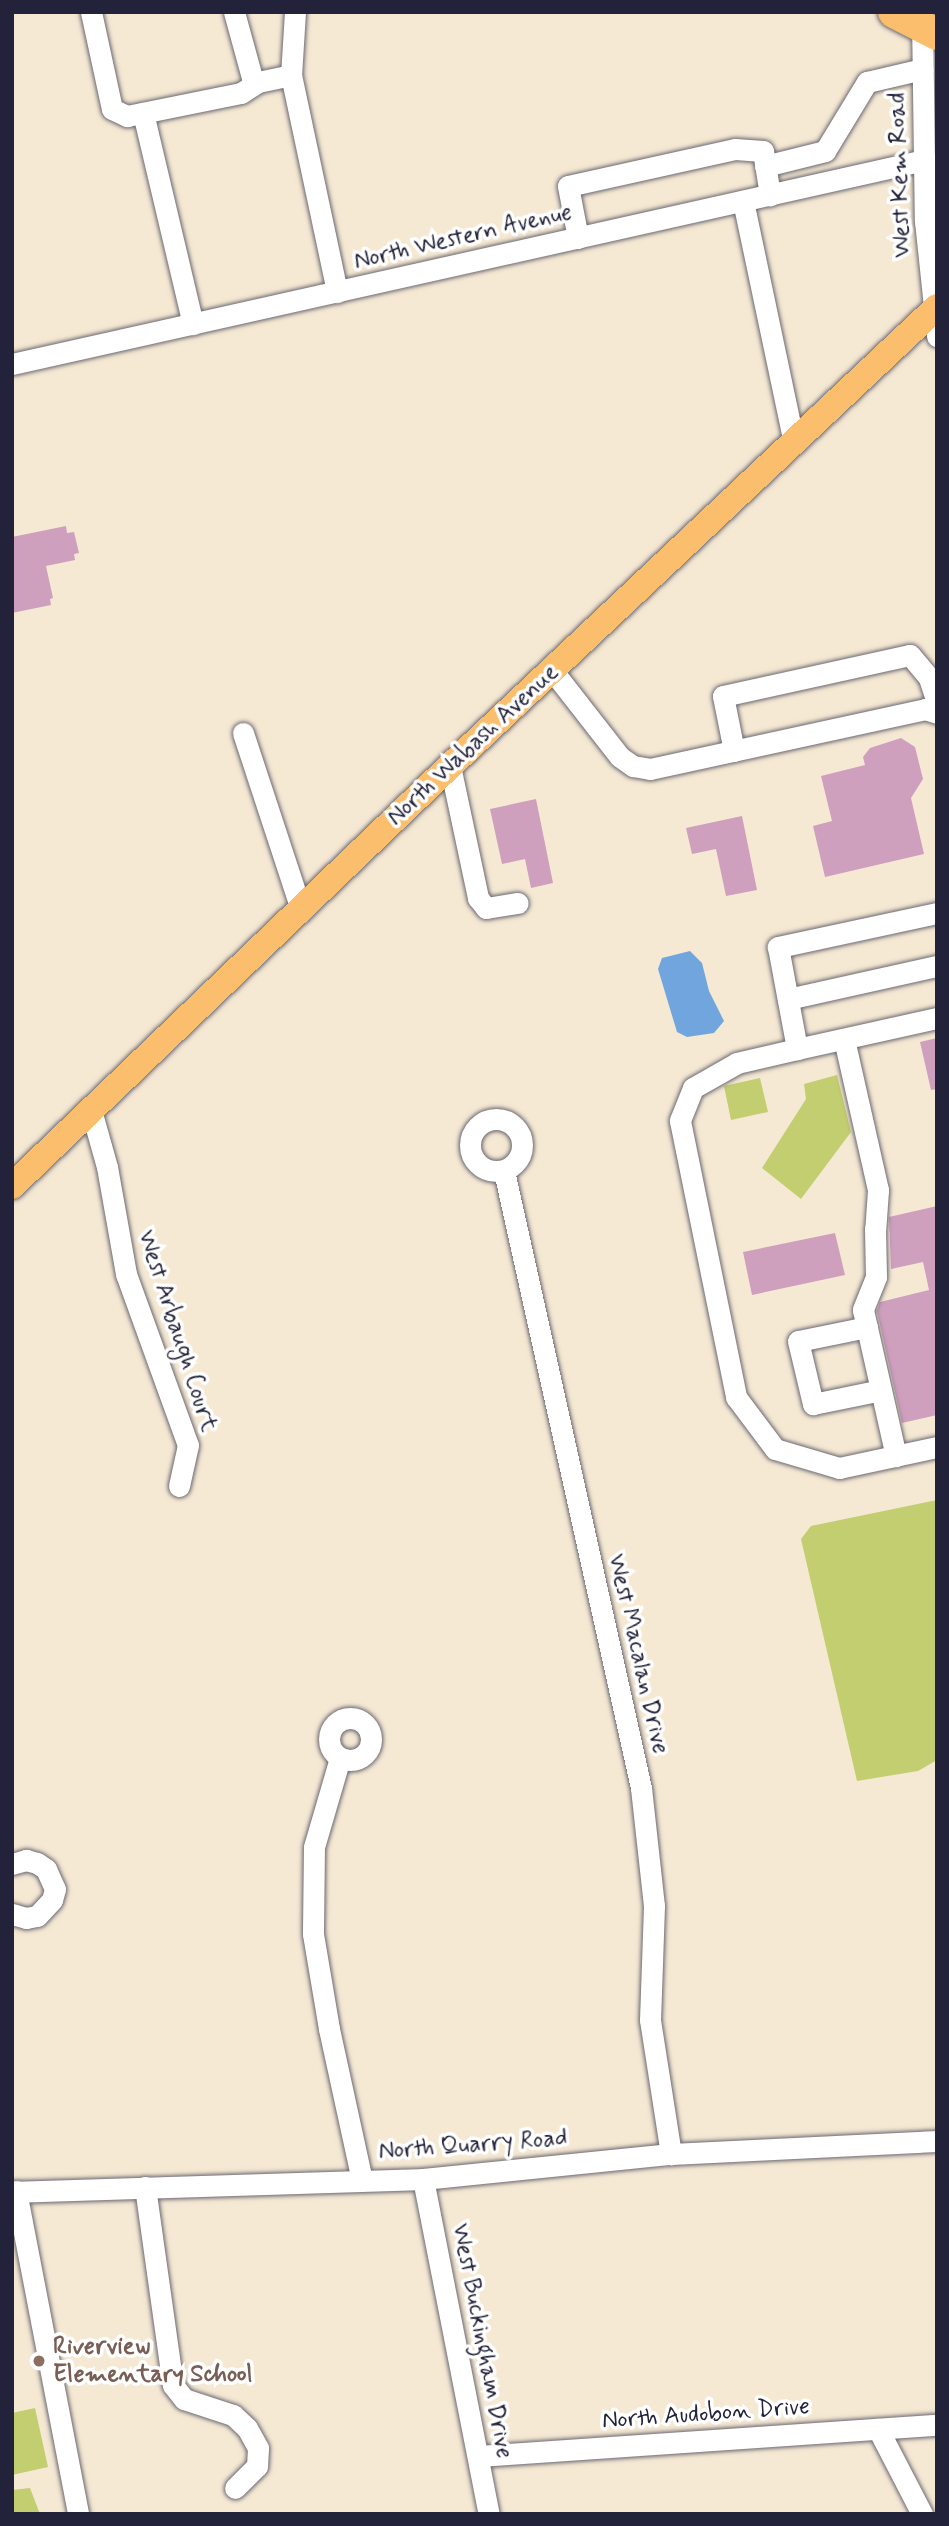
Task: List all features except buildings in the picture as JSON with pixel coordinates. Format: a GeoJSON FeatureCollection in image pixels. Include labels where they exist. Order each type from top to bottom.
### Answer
{"type":"FeatureCollection","features":[{"type":"Feature","properties":{"kind":"highway"},"geometry":{"type":"LineString","coordinates":[[894,12],[927,24]]}},
{"type":"Feature","properties":{"kind":"main road","name":"North Wabash Avenue"},"geometry":{"type":"LineString","coordinates":[[12,1186],[450,766],[794,442],[935,318]]}},
{"type":"Feature","properties":{"kind":"street"},"geometry":{"type":"LineString","coordinates":[[91,12],[112,109],[127,116],[241,93],[258,82],[291,75]]}},
{"type":"Feature","properties":{"kind":"street"},"geometry":{"type":"LineString","coordinates":[[234,12],[252,78],[258,82]]}},
{"type":"Feature","properties":{"kind":"street"},"geometry":{"type":"LineString","coordinates":[[295,12],[291,75],[337,292]]}},
{"type":"Feature","properties":{"kind":"street","name":"West Kem Road"},"geometry":{"type":"LineString","coordinates":[[927,24],[923,69],[925,160],[935,318]]}},
{"type":"Feature","properties":{"kind":"street"},"geometry":{"type":"LineString","coordinates":[[765,166],[825,151],[867,82],[923,69]]}},
{"type":"Feature","properties":{"kind":"street"},"geometry":{"type":"LineString","coordinates":[[143,113],[193,324]]}},
{"type":"Feature","properties":{"kind":"street"},"geometry":{"type":"LineString","coordinates":[[578,238],[568,186],[735,149],[763,151],[770,195]]}},
{"type":"Feature","properties":{"kind":"street","name":"North Western Avenue"},"geometry":{"type":"LineString","coordinates":[[12,364],[925,160]]}},
{"type":"Feature","properties":{"kind":"street"},"geometry":{"type":"LineString","coordinates":[[743,201],[794,442]]}},
{"type":"Feature","properties":{"kind":"street"},"geometry":{"type":"LineString","coordinates":[[734,751],[723,696],[910,655],[929,678],[937,702]]}},
{"type":"Feature","properties":{"kind":"street"},"geometry":{"type":"LineString","coordinates":[[552,670],[620,757],[633,766],[650,769],[925,709],[937,713]]}},
{"type":"Feature","properties":{"kind":"street"},"geometry":{"type":"LineString","coordinates":[[243,733],[301,909]]}},
{"type":"Feature","properties":{"kind":"street"},"geometry":{"type":"LineString","coordinates":[[450,766],[478,898],[486,908],[518,903]]}},
{"type":"Feature","properties":{"kind":"street"},"geometry":{"type":"LineString","coordinates":[[797,1049],[778,947],[937,913]]}},
{"type":"Feature","properties":{"kind":"street"},"geometry":{"type":"LineString","coordinates":[[788,999],[937,966]]}},
{"type":"Feature","properties":{"kind":"street"},"geometry":{"type":"LineString","coordinates":[[937,1018],[737,1063],[694,1088],[680,1121],[736,1397],[775,1449],[839,1468],[937,1447]]}},
{"type":"Feature","properties":{"kind":"street"},"geometry":{"type":"LineString","coordinates":[[844,1039],[878,1190],[874,1229],[876,1277],[863,1310],[896,1456]]}},
{"type":"Feature","properties":{"kind":"street","name":"West Arbaugh Court"},"geometry":{"type":"LineString","coordinates":[[91,1110],[107,1167],[126,1274],[188,1445],[179,1486]]}},
{"type":"Feature","properties":{"kind":"street","name":"West Macalan Drive"},"geometry":{"type":"LineString","coordinates":[[504,1171],[641,1788],[654,1906],[650,2020],[671,2154]]}},
{"type":"Feature","properties":{"kind":"street"},"geometry":{"type":"LineString","coordinates":[[867,1327],[798,1341],[813,1404],[881,1390]]}},
{"type":"Feature","properties":{"kind":"street"},"geometry":{"type":"LineString","coordinates":[[340,1758],[314,1847],[313,1934],[329,2029],[362,2180]]}},
{"type":"Feature","properties":{"kind":"street"},"geometry":{"type":"LineString","coordinates":[[12,1864],[26,1860],[37,1863],[47,1869],[55,1889],[46,1910],[37,1916],[26,1918],[12,1914]]}},
{"type":"Feature","properties":{"kind":"street","name":"North Quarry Road"},"geometry":{"type":"LineString","coordinates":[[14,2192],[423,2179],[671,2154],[937,2141]]}},
{"type":"Feature","properties":{"kind":"street","name":"West Buckingham Drive"},"geometry":{"type":"LineString","coordinates":[[423,2179],[489,2514]]}},
{"type":"Feature","properties":{"kind":"street"},"geometry":{"type":"LineString","coordinates":[[145,2187],[173,2385],[184,2399],[233,2415],[247,2428],[258,2448],[257,2466],[235,2488]]}},
{"type":"Feature","properties":{"kind":"street"},"geometry":{"type":"LineString","coordinates":[[14,2192],[78,2514]]}},
{"type":"Feature","properties":{"kind":"street","name":"North Audobon Drive"},"geometry":{"type":"LineString","coordinates":[[478,2456],[937,2425]]}},
{"type":"Feature","properties":{"kind":"street"},"geometry":{"type":"LineString","coordinates":[[878,2429],[922,2514]]}},
{"type":"Feature","properties":{"kind":"green space"},"geometry":{"type":"Polygon","coordinates":[[[837,1075],[851,1132],[801,1199],[762,1168],[806,1099],[804,1084],[837,1075]]]}},
{"type":"Feature","properties":{"kind":"green space"},"geometry":{"type":"Polygon","coordinates":[[[760,1078],[768,1112],[731,1120],[724,1086],[760,1078]]]}},
{"type":"Feature","properties":{"kind":"green space"},"geometry":{"type":"Polygon","coordinates":[[[937,1500],[937,1760],[918,1771],[857,1781],[801,1539],[811,1526],[937,1500]]]}},
{"type":"Feature","properties":{"kind":"green space"},"geometry":{"type":"Polygon","coordinates":[[[35,2408],[48,2467],[12,2475],[12,2413],[35,2408]]]}},
{"type":"Feature","properties":{"kind":"green space"},"geometry":{"type":"Polygon","coordinates":[[[30,2488],[40,2514],[12,2514],[12,2490],[30,2488]]]}},
{"type":"Feature","properties":{"kind":"water"},"geometry":{"type":"Polygon","coordinates":[[[690,951],[702,963],[709,991],[724,1021],[714,1033],[687,1037],[677,1032],[658,969],[662,958],[690,951]]]}},
{"type":"Feature","properties":{"kind":"place","name":"Riverview Elementary School"},"geometry":{"type":"Point","coordinates":[39,2361]}}]}
